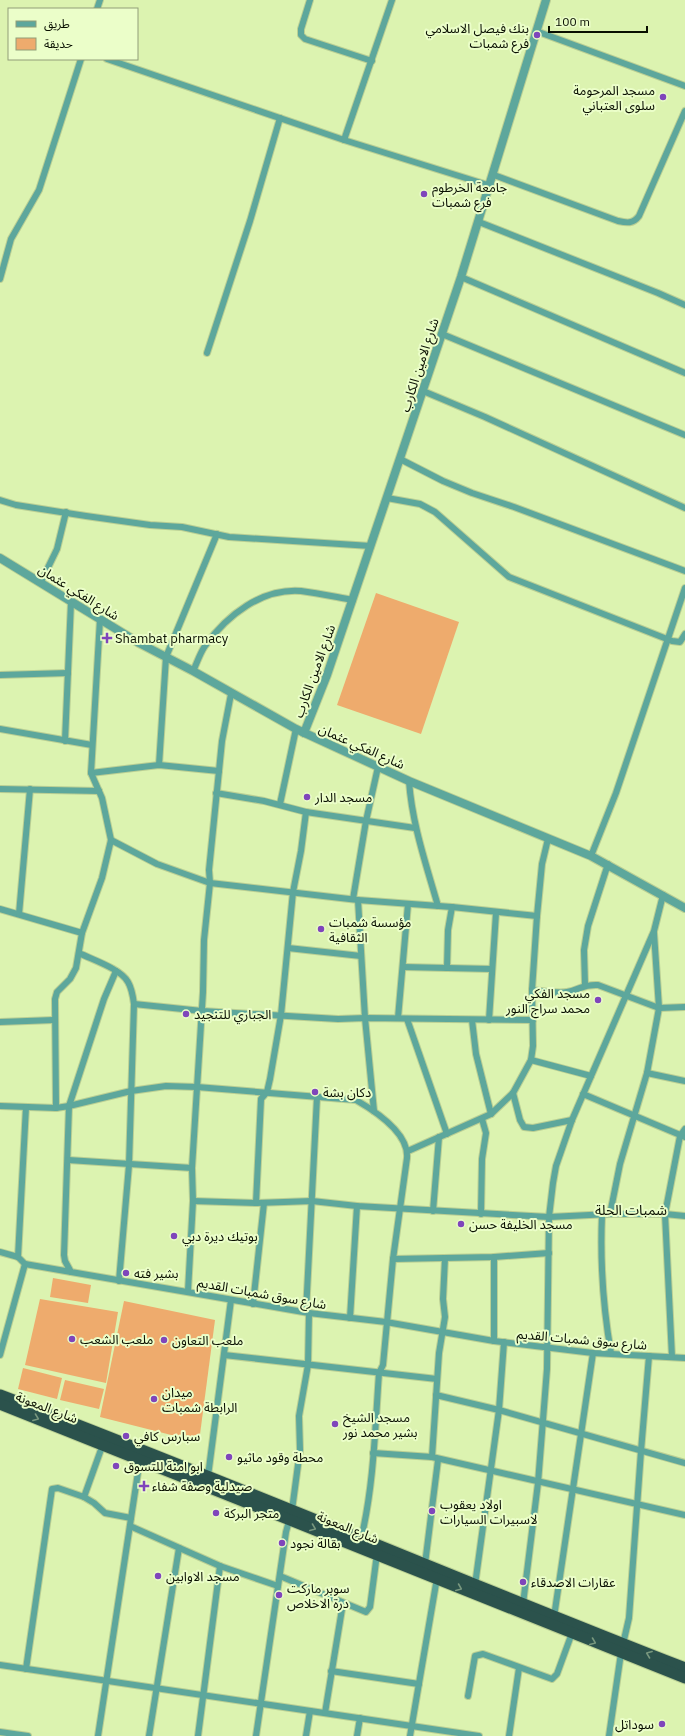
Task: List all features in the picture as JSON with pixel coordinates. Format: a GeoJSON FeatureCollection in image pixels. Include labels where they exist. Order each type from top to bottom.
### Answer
{"type":"FeatureCollection","features":[{"type":"Feature","properties":{"kind":"highway","name":"شارع المعونة"},"geometry":{"type":"LineString","coordinates":[[0,1395],[208,1476],[377,1554],[572,1634],[685,1668]]}},
{"type":"Feature","properties":{"kind":"highway","name":"شارع المعونة"},"geometry":{"type":"LineString","coordinates":[[0,1404],[140,1459],[361,1539],[425,1564],[554,1617],[685,1678]]}},
{"type":"Feature","properties":{"kind":"street"},"geometry":{"type":"LineString","coordinates":[[310,0],[301,29],[302,35],[305,39],[372,61]]}},
{"type":"Feature","properties":{"kind":"street"},"geometry":{"type":"LineString","coordinates":[[344,140],[392,0]]}},
{"type":"Feature","properties":{"kind":"street","name":"شارع الامين الكارب"},"geometry":{"type":"LineString","coordinates":[[304,733],[327,675],[353,600],[461,277],[494,175],[546,0]]}},
{"type":"Feature","properties":{"kind":"street"},"geometry":{"type":"LineString","coordinates":[[536,31],[685,86]]}},
{"type":"Feature","properties":{"kind":"street"},"geometry":{"type":"LineString","coordinates":[[0,279],[11,239],[39,190],[81,60]]}},
{"type":"Feature","properties":{"kind":"street"},"geometry":{"type":"LineString","coordinates":[[110,60],[344,140],[490,186]]}},
{"type":"Feature","properties":{"kind":"street"},"geometry":{"type":"LineString","coordinates":[[494,175],[618,221],[631,223],[639,216],[685,111]]}},
{"type":"Feature","properties":{"kind":"street"},"geometry":{"type":"LineString","coordinates":[[206,352],[250,221],[280,118]]}},
{"type":"Feature","properties":{"kind":"street"},"geometry":{"type":"LineString","coordinates":[[479,222],[685,305]]}},
{"type":"Feature","properties":{"kind":"street"},"geometry":{"type":"LineString","coordinates":[[461,277],[685,373]]}},
{"type":"Feature","properties":{"kind":"street"},"geometry":{"type":"LineString","coordinates":[[442,334],[685,435]]}},
{"type":"Feature","properties":{"kind":"street"},"geometry":{"type":"LineString","coordinates":[[423,391],[485,417],[685,508]]}},
{"type":"Feature","properties":{"kind":"street"},"geometry":{"type":"LineString","coordinates":[[400,459],[442,481],[472,493],[514,507],[685,571]]}},
{"type":"Feature","properties":{"kind":"street"},"geometry":{"type":"LineString","coordinates":[[387,498],[420,504],[435,512],[509,577],[668,639],[680,642],[685,634]]}},
{"type":"Feature","properties":{"kind":"street"},"geometry":{"type":"LineString","coordinates":[[0,500],[16,505],[133,522],[182,527],[246,539],[371,546]]}},
{"type":"Feature","properties":{"kind":"street"},"geometry":{"type":"LineString","coordinates":[[41,582],[57,549],[66,512]]}},
{"type":"Feature","properties":{"kind":"street"},"geometry":{"type":"LineString","coordinates":[[159,765],[166,657],[217,534]]}},
{"type":"Feature","properties":{"kind":"street","name":"شارع الفكي عثمان"},"geometry":{"type":"LineString","coordinates":[[0,559],[41,582],[139,643],[193,671],[296,730],[409,780],[591,856],[608,864],[685,908]]}},
{"type":"Feature","properties":{"kind":"street"},"geometry":{"type":"LineString","coordinates":[[591,856],[616,793],[685,588]]}},
{"type":"Feature","properties":{"kind":"street"},"geometry":{"type":"LineString","coordinates":[[193,671],[204,647],[226,623],[243,608],[260,598],[273,594],[301,591],[353,600]]}},
{"type":"Feature","properties":{"kind":"street"},"geometry":{"type":"LineString","coordinates":[[65,741],[71,602]]}},
{"type":"Feature","properties":{"kind":"street"},"geometry":{"type":"LineString","coordinates":[[56,1108],[54,1020],[56,993],[70,979],[76,968],[82,933],[102,878],[111,840],[99,791],[91,773],[100,619]]}},
{"type":"Feature","properties":{"kind":"street"},"geometry":{"type":"LineString","coordinates":[[0,675],[68,673]]}},
{"type":"Feature","properties":{"kind":"street"},"geometry":{"type":"LineString","coordinates":[[188,1292],[193,1201],[192,1168],[196,1087],[202,1011],[204,940],[210,883],[209,870],[222,741],[231,694]]}},
{"type":"Feature","properties":{"kind":"street"},"geometry":{"type":"LineString","coordinates":[[0,729],[92,745]]}},
{"type":"Feature","properties":{"kind":"street"},"geometry":{"type":"LineString","coordinates":[[280,804],[296,730]]}},
{"type":"Feature","properties":{"kind":"street"},"geometry":{"type":"LineString","coordinates":[[91,773],[159,765],[219,772]]}},
{"type":"Feature","properties":{"kind":"street"},"geometry":{"type":"LineString","coordinates":[[374,1111],[355,900],[366,821],[378,766]]}},
{"type":"Feature","properties":{"kind":"street"},"geometry":{"type":"LineString","coordinates":[[409,780],[410,804],[415,828],[438,906]]}},
{"type":"Feature","properties":{"kind":"street"},"geometry":{"type":"LineString","coordinates":[[0,789],[99,791]]}},
{"type":"Feature","properties":{"kind":"street"},"geometry":{"type":"LineString","coordinates":[[19,914],[30,789]]}},
{"type":"Feature","properties":{"kind":"street"},"geometry":{"type":"LineString","coordinates":[[216,793],[280,804],[306,812],[415,828]]}},
{"type":"Feature","properties":{"kind":"street"},"geometry":{"type":"LineString","coordinates":[[256,1203],[261,1099],[267,1092],[281,1015],[293,892],[306,812]]}},
{"type":"Feature","properties":{"kind":"street"},"geometry":{"type":"LineString","coordinates":[[408,1151],[491,1114],[513,1093],[531,1060],[533,1046],[532,990],[537,916],[542,864],[548,839]]}},
{"type":"Feature","properties":{"kind":"street"},"geometry":{"type":"LineString","coordinates":[[111,840],[157,864],[210,883],[355,900],[452,907],[496,913],[537,916]]}},
{"type":"Feature","properties":{"kind":"street"},"geometry":{"type":"LineString","coordinates":[[585,985],[584,950],[588,926],[608,864]]}},
{"type":"Feature","properties":{"kind":"street"},"geometry":{"type":"LineString","coordinates":[[523,1604],[538,1483],[543,1423],[548,1348],[549,1217],[556,1166],[572,1120],[654,931],[663,895]]}},
{"type":"Feature","properties":{"kind":"street"},"geometry":{"type":"LineString","coordinates":[[398,1018],[408,904]]}},
{"type":"Feature","properties":{"kind":"street"},"geometry":{"type":"LineString","coordinates":[[447,968],[448,930],[452,907]]}},
{"type":"Feature","properties":{"kind":"street"},"geometry":{"type":"LineString","coordinates":[[0,909],[82,933]]}},
{"type":"Feature","properties":{"kind":"street"},"geometry":{"type":"LineString","coordinates":[[489,1020],[496,913]]}},
{"type":"Feature","properties":{"kind":"street"},"geometry":{"type":"LineString","coordinates":[[610,1214],[620,1164],[647,1073],[659,1008],[654,931]]}},
{"type":"Feature","properties":{"kind":"street"},"geometry":{"type":"LineString","coordinates":[[288,948],[361,956]]}},
{"type":"Feature","properties":{"kind":"street"},"geometry":{"type":"LineString","coordinates":[[79,953],[116,971],[128,982],[132,990],[134,1004],[129,1165],[119,1281]]}},
{"type":"Feature","properties":{"kind":"street"},"geometry":{"type":"LineString","coordinates":[[403,966],[492,969]]}},
{"type":"Feature","properties":{"kind":"street"},"geometry":{"type":"LineString","coordinates":[[71,1272],[65,1261],[64,1255],[69,1106],[104,999],[116,971]]}},
{"type":"Feature","properties":{"kind":"street"},"geometry":{"type":"LineString","coordinates":[[532,990],[568,992],[585,985],[598,985],[659,1008],[685,1007]]}},
{"type":"Feature","properties":{"kind":"street"},"geometry":{"type":"LineString","coordinates":[[134,1004],[202,1011],[338,1019],[398,1018],[533,1020]]}},
{"type":"Feature","properties":{"kind":"street"},"geometry":{"type":"LineString","coordinates":[[407,1019],[447,1134]]}},
{"type":"Feature","properties":{"kind":"street"},"geometry":{"type":"LineString","coordinates":[[0,1022],[54,1020]]}},
{"type":"Feature","properties":{"kind":"street"},"geometry":{"type":"LineString","coordinates":[[472,1020],[476,1054],[491,1114]]}},
{"type":"Feature","properties":{"kind":"street"},"geometry":{"type":"LineString","coordinates":[[531,1060],[591,1076]]}},
{"type":"Feature","properties":{"kind":"street"},"geometry":{"type":"LineString","coordinates":[[647,1073],[685,1081]]}},
{"type":"Feature","properties":{"kind":"street"},"geometry":{"type":"LineString","coordinates":[[0,1106],[56,1108],[131,1091],[166,1086],[317,1096],[356,1100],[374,1111],[403,1139],[408,1151],[393,1259],[383,1365],[379,1373],[366,1519],[361,1539]]}},
{"type":"Feature","properties":{"kind":"street"},"geometry":{"type":"LineString","coordinates":[[513,1093],[520,1120],[524,1127],[533,1128],[572,1120]]}},
{"type":"Feature","properties":{"kind":"street"},"geometry":{"type":"LineString","coordinates":[[583,1094],[683,1137]]}},
{"type":"Feature","properties":{"kind":"street"},"geometry":{"type":"LineString","coordinates":[[256,1736],[286,1532],[291,1514],[300,1450],[300,1404],[308,1365],[307,1313],[317,1096]]}},
{"type":"Feature","properties":{"kind":"street"},"geometry":{"type":"LineString","coordinates":[[18,1257],[26,1107]]}},
{"type":"Feature","properties":{"kind":"street"},"geometry":{"type":"LineString","coordinates":[[481,1214],[482,1159],[486,1133],[482,1119]]}},
{"type":"Feature","properties":{"kind":"street"},"geometry":{"type":"LineString","coordinates":[[672,1357],[665,1214],[685,1129]]}},
{"type":"Feature","properties":{"kind":"street"},"geometry":{"type":"LineString","coordinates":[[433,1211],[439,1137]]}},
{"type":"Feature","properties":{"kind":"street"},"geometry":{"type":"LineString","coordinates":[[68,1160],[192,1168]]}},
{"type":"Feature","properties":{"kind":"street"},"geometry":{"type":"LineString","coordinates":[[193,1201],[256,1203],[312,1201],[399,1209],[549,1217],[610,1214],[665,1214],[685,1216]]}},
{"type":"Feature","properties":{"kind":"street"},"geometry":{"type":"LineString","coordinates":[[253,1304],[264,1203]]}},
{"type":"Feature","properties":{"kind":"street"},"geometry":{"type":"LineString","coordinates":[[350,1318],[357,1206]]}},
{"type":"Feature","properties":{"kind":"street"},"geometry":{"type":"LineString","coordinates":[[602,1215],[601,1246],[604,1311],[611,1353]]}},
{"type":"Feature","properties":{"kind":"street"},"geometry":{"type":"LineString","coordinates":[[0,1252],[18,1257],[25,1264],[0,1355]]}},
{"type":"Feature","properties":{"kind":"street"},"geometry":{"type":"LineString","coordinates":[[393,1259],[494,1257],[549,1253]]}},
{"type":"Feature","properties":{"kind":"street"},"geometry":{"type":"LineString","coordinates":[[494,1257],[494,1341]]}},
{"type":"Feature","properties":{"kind":"street"},"geometry":{"type":"LineString","coordinates":[[432,1457],[439,1353],[445,1317],[443,1299],[445,1258]]}},
{"type":"Feature","properties":{"kind":"street","name":"شارع سوق شمبات القديم"},"geometry":{"type":"LineString","coordinates":[[25,1264],[307,1313],[386,1322],[494,1341],[593,1353],[685,1358]]}},
{"type":"Feature","properties":{"kind":"street"},"geometry":{"type":"LineString","coordinates":[[208,1476],[231,1300]]}},
{"type":"Feature","properties":{"kind":"street"},"geometry":{"type":"LineString","coordinates":[[475,1585],[499,1410],[504,1342]]}},
{"type":"Feature","properties":{"kind":"street"},"geometry":{"type":"LineString","coordinates":[[554,1617],[574,1491],[593,1353]]}},
{"type":"Feature","properties":{"kind":"street"},"geometry":{"type":"LineString","coordinates":[[224,1354],[437,1379]]}},
{"type":"Feature","properties":{"kind":"street"},"geometry":{"type":"LineString","coordinates":[[609,1736],[622,1648],[629,1618],[640,1452],[649,1356]]}},
{"type":"Feature","properties":{"kind":"street"},"geometry":{"type":"LineString","coordinates":[[436,1395],[499,1410],[640,1452],[685,1463]]}},
{"type":"Feature","properties":{"kind":"street"},"geometry":{"type":"LineString","coordinates":[[84,1497],[103,1444]]}},
{"type":"Feature","properties":{"kind":"street"},"geometry":{"type":"LineString","coordinates":[[373,1453],[432,1457],[438,1460],[538,1483],[685,1515]]}},
{"type":"Feature","properties":{"kind":"street"},"geometry":{"type":"LineString","coordinates":[[98,1736],[140,1459]]}},
{"type":"Feature","properties":{"kind":"street"},"geometry":{"type":"LineString","coordinates":[[425,1564],[438,1460]]}},
{"type":"Feature","properties":{"kind":"street"},"geometry":{"type":"LineString","coordinates":[[26,1669],[52,1489],[58,1488],[84,1497],[94,1503],[105,1513],[131,1518]]}},
{"type":"Feature","properties":{"kind":"street"},"geometry":{"type":"LineString","coordinates":[[130,1526],[220,1566],[278,1586]]}},
{"type":"Feature","properties":{"kind":"street"},"geometry":{"type":"LineString","coordinates":[[149,1736],[179,1548]]}},
{"type":"Feature","properties":{"kind":"street"},"geometry":{"type":"LineString","coordinates":[[280,1576],[366,1612],[370,1607],[377,1554]]}},
{"type":"Feature","properties":{"kind":"street"},"geometry":{"type":"LineString","coordinates":[[198,1736],[220,1566]]}},
{"type":"Feature","properties":{"kind":"street"},"geometry":{"type":"LineString","coordinates":[[410,1736],[437,1578]]}},
{"type":"Feature","properties":{"kind":"street"},"geometry":{"type":"LineString","coordinates":[[325,1713],[343,1603]]}},
{"type":"Feature","properties":{"kind":"street"},"geometry":{"type":"LineString","coordinates":[[468,1696],[475,1656],[483,1654],[547,1678],[555,1678],[572,1634]]}},
{"type":"Feature","properties":{"kind":"street"},"geometry":{"type":"LineString","coordinates":[[0,1666],[106,1680],[157,1689],[262,1703],[478,1736]]}},
{"type":"Feature","properties":{"kind":"street"},"geometry":{"type":"LineString","coordinates":[[509,1736],[519,1668]]}},
{"type":"Feature","properties":{"kind":"street"},"geometry":{"type":"LineString","coordinates":[[331,1670],[420,1684]]}},
{"type":"Feature","properties":{"kind":"street"},"geometry":{"type":"LineString","coordinates":[[306,1736],[310,1711]]}},
{"type":"Feature","properties":{"kind":"street"},"geometry":{"type":"LineString","coordinates":[[357,1736],[360,1718]]}},
{"type":"Feature","properties":{"kind":"street"},"geometry":{"type":"LineString","coordinates":[[0,1732],[28,1736]]}},
{"type":"Feature","properties":{"kind":"green space"},"geometry":{"type":"Polygon","coordinates":[[[376,593],[459,622],[421,734],[337,705],[376,593]]]}},
{"type":"Feature","properties":{"kind":"green space"},"geometry":{"type":"Polygon","coordinates":[[[53,1278],[91,1285],[88,1303],[50,1297],[53,1278]]]}},
{"type":"Feature","properties":{"kind":"green space","name":"ملعب الشعب"},"geometry":{"type":"Polygon","coordinates":[[[40,1299],[118,1312],[106,1383],[25,1365],[40,1299]]]}},
{"type":"Feature","properties":{"kind":"green space"},"geometry":{"type":"Polygon","coordinates":[[[124,1301],[215,1320],[199,1442],[100,1417],[124,1301]]]}},
{"type":"Feature","properties":{"kind":"green space"},"geometry":{"type":"Polygon","coordinates":[[[23,1368],[62,1378],[57,1399],[18,1389],[23,1368]]]}},
{"type":"Feature","properties":{"kind":"green space"},"geometry":{"type":"Polygon","coordinates":[[[65,1380],[104,1389],[99,1409],[60,1400],[65,1380]]]}},
{"type":"Feature","properties":{"kind":"place","name":"بنك فيصل الاسلامي فرع شمبات"},"geometry":{"type":"Point","coordinates":[537,35]}},
{"type":"Feature","properties":{"kind":"place","name":"مسجد المرحومة سلوى العتباني"},"geometry":{"type":"Point","coordinates":[663,97]}},
{"type":"Feature","properties":{"kind":"place","name":"جامعة الخرطوم فرع شمبات"},"geometry":{"type":"Point","coordinates":[424,194]}},
{"type":"Feature","properties":{"kind":"place","name":"Shambat pharmacy"},"geometry":{"type":"Point","coordinates":[107,638]}},
{"type":"Feature","properties":{"kind":"place","name":"مسجد الدار"},"geometry":{"type":"Point","coordinates":[307,797]}},
{"type":"Feature","properties":{"kind":"place","name":"مؤسسة شمبات الثقافية"},"geometry":{"type":"Point","coordinates":[321,929]}},
{"type":"Feature","properties":{"kind":"place","name":"مسجد الفكي محمد سراج النور"},"geometry":{"type":"Point","coordinates":[598,1000]}},
{"type":"Feature","properties":{"kind":"place","name":"الجباري للتنجيد"},"geometry":{"type":"Point","coordinates":[186,1014]}},
{"type":"Feature","properties":{"kind":"place","name":"دكان بشة"},"geometry":{"type":"Point","coordinates":[315,1092]}},
{"type":"Feature","properties":{"kind":"place","name":"مسجد الخليفة حسن"},"geometry":{"type":"Point","coordinates":[461,1224]}},
{"type":"Feature","properties":{"kind":"place","name":"بوتيك ديرة دبي"},"geometry":{"type":"Point","coordinates":[174,1236]}},
{"type":"Feature","properties":{"kind":"place","name":"بشير فته"},"geometry":{"type":"Point","coordinates":[126,1273]}},
{"type":"Feature","properties":{"kind":"place","name":"ملعب الشعب"},"geometry":{"type":"Point","coordinates":[72,1339]}},
{"type":"Feature","properties":{"kind":"place","name":"ملعب التعاون"},"geometry":{"type":"Point","coordinates":[164,1340]}},
{"type":"Feature","properties":{"kind":"place","name":"ميدان الرابطة شمبات"},"geometry":{"type":"Point","coordinates":[154,1399]}},
{"type":"Feature","properties":{"kind":"place","name":"مسجد الشيخ بشير محمد نور"},"geometry":{"type":"Point","coordinates":[335,1424]}},
{"type":"Feature","properties":{"kind":"place","name":"سبارس كافي"},"geometry":{"type":"Point","coordinates":[126,1436]}},
{"type":"Feature","properties":{"kind":"place","name":"محطة وقود ماثيو"},"geometry":{"type":"Point","coordinates":[229,1457]}},
{"type":"Feature","properties":{"kind":"place","name":"ابو امنة للتسوق"},"geometry":{"type":"Point","coordinates":[116,1466]}},
{"type":"Feature","properties":{"kind":"place","name":"صيدلية وصفة شفاء"},"geometry":{"type":"Point","coordinates":[144,1486]}},
{"type":"Feature","properties":{"kind":"place","name":"اولاد يعقوب لاسبيرات السيارات"},"geometry":{"type":"Point","coordinates":[432,1511]}},
{"type":"Feature","properties":{"kind":"place","name":"متجر البركة"},"geometry":{"type":"Point","coordinates":[216,1513]}},
{"type":"Feature","properties":{"kind":"place","name":"بقالة نجود"},"geometry":{"type":"Point","coordinates":[282,1543]}},
{"type":"Feature","properties":{"kind":"place","name":"مسجد الاوابين"},"geometry":{"type":"Point","coordinates":[158,1576]}},
{"type":"Feature","properties":{"kind":"place","name":"عقارات الاصدقاء"},"geometry":{"type":"Point","coordinates":[523,1582]}},
{"type":"Feature","properties":{"kind":"place","name":"سوبر ماركت درة الاخلاص"},"geometry":{"type":"Point","coordinates":[279,1595]}},
{"type":"Feature","properties":{"kind":"place","name":"سوداتل"},"geometry":{"type":"Point","coordinates":[662,1724]}},
{"type":"Feature","properties":{"kind":"district","name":"شمبات الحلة"},"geometry":{"type":"Point","coordinates":[631,1210]}}]}
